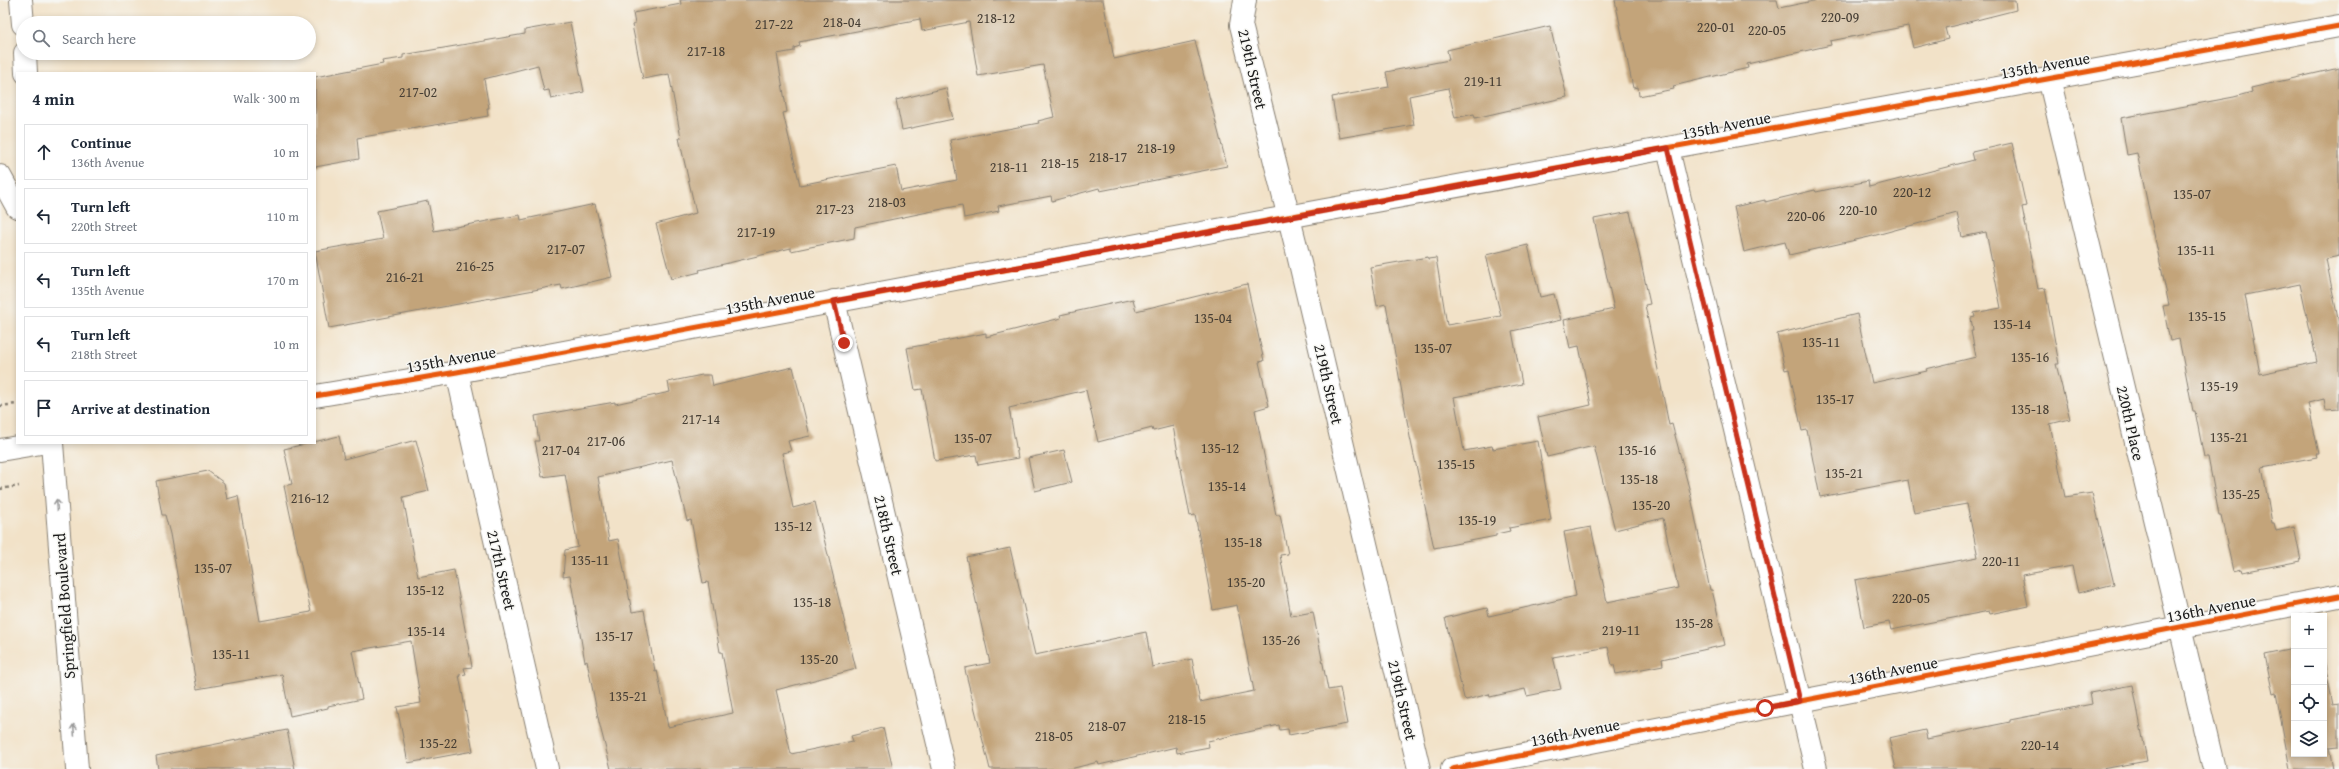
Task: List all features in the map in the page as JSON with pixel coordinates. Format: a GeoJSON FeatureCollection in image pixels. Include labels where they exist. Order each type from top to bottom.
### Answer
{"type":"FeatureCollection","features":[{"type":"Feature","properties":{"kind":"street"},"geometry":{"type":"LineString","coordinates":[[21,0],[22,16]]}},
{"type":"Feature","properties":{"kind":"street","name":"219th Street"},"geometry":{"type":"LineString","coordinates":[[1245,0],[1241,25],[1289,217],[1419,769]]}},
{"type":"Feature","properties":{"kind":"street","name":"135th Avenue"},"geometry":{"type":"LineString","coordinates":[[316,396],[457,372],[1289,217],[2339,26]]}},
{"type":"Feature","properties":{"kind":"street"},"geometry":{"type":"LineString","coordinates":[[25,60],[26,72]]}},
{"type":"Feature","properties":{"kind":"street","name":"220th Place"},"geometry":{"type":"LineString","coordinates":[[2049,78],[2214,769]]}},
{"type":"Feature","properties":{"kind":"street"},"geometry":{"type":"LineString","coordinates":[[1668,148],[1816,769]]}},
{"type":"Feature","properties":{"kind":"street"},"geometry":{"type":"LineString","coordinates":[[0,176],[16,205]]}},
{"type":"Feature","properties":{"kind":"street","name":"218th Street"},"geometry":{"type":"LineString","coordinates":[[834,301],[944,769]]}},
{"type":"Feature","properties":{"kind":"street","name":"217th Street"},"geometry":{"type":"LineString","coordinates":[[457,372],[548,769]]}},
{"type":"Feature","properties":{"kind":"street"},"geometry":{"type":"LineString","coordinates":[[0,450],[35,444]]}},
{"type":"Feature","properties":{"kind":"street","name":"Springfield Boulevard"},"geometry":{"type":"LineString","coordinates":[[52,444],[77,769]]}},
{"type":"Feature","properties":{"kind":"street","name":"136th Avenue"},"geometry":{"type":"LineString","coordinates":[[1452,769],[2339,596]]}},
{"type":"Feature","properties":{"kind":"path"},"geometry":{"type":"LineString","coordinates":[[0,406],[16,404]]}},
{"type":"Feature","properties":{"kind":"path"},"geometry":{"type":"LineString","coordinates":[[0,489],[19,486]]}},
{"type":"Feature","properties":{"kind":"building"},"geometry":{"type":"Polygon","coordinates":[[[680,0],[1103,0],[1114,59],[1195,41],[1227,166],[1100,191],[1099,188],[1052,201],[1051,196],[998,206],[999,211],[964,218],[962,205],[855,227],[854,238],[791,251],[791,248],[699,270],[700,272],[671,279],[656,224],[696,213],[679,138],[681,138],[669,74],[643,79],[632,25],[635,24],[633,13],[681,4],[680,0]],[[920,19],[799,42],[800,46],[794,48],[794,51],[777,54],[787,112],[783,113],[800,185],[896,166],[901,191],[957,180],[950,140],[1039,123],[1038,121],[1054,117],[1043,65],[978,76],[969,22],[922,31],[920,19]]]}},
{"type":"Feature","properties":{"kind":"building"},"geometry":{"type":"Polygon","coordinates":[[[1615,0],[1777,0],[1779,8],[1818,0],[2015,0],[2016,10],[1945,28],[1948,39],[1913,48],[1908,26],[1830,41],[1831,45],[1747,64],[1748,68],[1673,86],[1674,89],[1639,96],[1638,87],[1633,88],[1615,0]]]}},
{"type":"Feature","properties":{"kind":"building"},"geometry":{"type":"Polygon","coordinates":[[[570,22],[584,92],[551,99],[549,90],[544,91],[538,65],[484,79],[489,108],[487,108],[488,116],[357,138],[359,159],[316,167],[316,77],[383,64],[382,61],[403,58],[403,55],[525,34],[525,30],[570,22]]]}},
{"type":"Feature","properties":{"kind":"building"},"geometry":{"type":"Polygon","coordinates":[[[1550,26],[1567,97],[1475,118],[1474,114],[1455,118],[1448,88],[1409,96],[1414,125],[1339,138],[1332,97],[1389,87],[1386,72],[1449,60],[1447,50],[1550,26]]]}},
{"type":"Feature","properties":{"kind":"building"},"geometry":{"type":"Polygon","coordinates":[[[2339,68],[2339,256],[2326,259],[2339,324],[2339,409],[2326,410],[2324,399],[2308,403],[2319,454],[2316,454],[2317,457],[2262,467],[2272,523],[2274,523],[2276,531],[2294,527],[2301,561],[2242,572],[2241,569],[2233,571],[2221,515],[2219,515],[2208,457],[2204,457],[2195,411],[2193,411],[2179,339],[2170,341],[2163,306],[2169,305],[2137,153],[2127,155],[2121,118],[2234,97],[2252,92],[2251,88],[2339,68]],[[2300,284],[2245,295],[2260,374],[2317,362],[2300,284]]]}},
{"type":"Feature","properties":{"kind":"building"},"geometry":{"type":"Polygon","coordinates":[[[946,88],[953,119],[902,130],[896,100],[946,88]]]}},
{"type":"Feature","properties":{"kind":"building"},"geometry":{"type":"Polygon","coordinates":[[[2012,143],[2026,206],[2022,207],[2038,289],[2045,288],[2059,364],[2056,364],[2070,419],[2050,424],[2065,497],[2092,493],[2114,584],[2078,593],[2072,566],[2022,575],[2028,606],[1990,614],[1989,611],[1891,630],[1889,622],[1864,627],[1855,580],[1978,557],[1967,504],[1914,513],[1908,480],[1820,497],[1807,430],[1802,431],[1789,369],[1785,370],[1777,334],[1857,314],[1872,383],[1927,371],[1926,369],[1976,357],[1971,331],[1973,331],[1971,318],[1975,317],[1974,313],[2001,308],[1986,232],[1962,237],[1957,213],[1869,237],[1789,255],[1785,242],[1744,252],[1734,207],[1765,200],[1765,202],[1815,190],[1816,192],[1868,181],[1869,187],[1974,160],[1972,152],[2012,143]]]}},
{"type":"Feature","properties":{"kind":"building"},"geometry":{"type":"Polygon","coordinates":[[[428,201],[434,231],[520,215],[521,220],[595,204],[612,277],[562,289],[561,285],[329,328],[316,251],[383,239],[377,211],[428,201]]]}},
{"type":"Feature","properties":{"kind":"building"},"geometry":{"type":"Polygon","coordinates":[[[1630,212],[1650,304],[1645,305],[1669,425],[1672,424],[1690,492],[1710,590],[1712,590],[1725,645],[1662,659],[1663,665],[1616,674],[1614,665],[1612,665],[1608,647],[1553,657],[1561,689],[1527,696],[1525,689],[1490,697],[1489,694],[1466,700],[1464,698],[1445,618],[1487,608],[1489,616],[1576,596],[1564,532],[1591,527],[1607,602],[1678,588],[1663,518],[1615,530],[1594,446],[1547,457],[1538,417],[1591,405],[1579,346],[1570,348],[1564,320],[1614,309],[1594,219],[1630,212]]]}},
{"type":"Feature","properties":{"kind":"building"},"geometry":{"type":"Polygon","coordinates":[[[1528,245],[1540,297],[1554,294],[1561,320],[1512,331],[1522,384],[1454,397],[1464,451],[1492,446],[1493,449],[1538,441],[1551,520],[1509,528],[1510,531],[1496,534],[1496,536],[1434,548],[1410,437],[1386,304],[1377,306],[1370,267],[1428,257],[1428,259],[1436,258],[1447,325],[1501,316],[1486,255],[1528,245]]]}},
{"type":"Feature","properties":{"kind":"building"},"geometry":{"type":"Polygon","coordinates":[[[1247,284],[1264,361],[1259,362],[1269,406],[1255,410],[1276,515],[1280,515],[1288,554],[1280,555],[1291,616],[1313,612],[1328,690],[1340,688],[1347,724],[1289,735],[1288,729],[1280,730],[1279,725],[1208,741],[1209,747],[1177,753],[1176,747],[1099,765],[1098,762],[1070,769],[990,769],[965,670],[965,668],[990,663],[966,557],[1010,548],[1035,655],[1146,632],[1152,667],[1192,659],[1200,702],[1254,691],[1237,605],[1213,610],[1195,515],[1190,516],[1173,426],[1153,431],[1152,428],[1098,442],[1086,390],[1009,408],[1018,458],[978,465],[976,455],[935,461],[922,389],[915,390],[907,348],[986,333],[986,337],[1061,318],[1060,315],[1133,299],[1136,311],[1247,284]]]}},
{"type":"Feature","properties":{"kind":"building"},"geometry":{"type":"Polygon","coordinates":[[[793,367],[810,436],[788,441],[791,451],[782,453],[793,508],[815,502],[856,669],[776,690],[791,754],[853,741],[851,736],[883,728],[893,769],[611,769],[599,722],[587,661],[585,662],[570,576],[563,577],[565,550],[578,547],[565,474],[542,477],[535,441],[539,441],[535,416],[615,402],[615,404],[670,392],[668,382],[702,375],[711,375],[713,386],[793,367]],[[672,460],[598,477],[609,541],[618,539],[632,612],[644,610],[655,671],[657,670],[668,727],[733,713],[722,652],[720,652],[708,582],[703,583],[691,520],[687,521],[672,460]]]}},
{"type":"Feature","properties":{"kind":"building"},"geometry":{"type":"Polygon","coordinates":[[[339,436],[344,459],[416,440],[429,491],[403,497],[418,577],[454,570],[472,667],[464,668],[466,674],[459,675],[473,751],[408,763],[397,707],[421,703],[411,641],[352,651],[362,699],[328,706],[328,708],[290,716],[282,674],[197,689],[170,534],[165,515],[162,515],[156,481],[208,471],[224,483],[227,499],[238,496],[260,621],[311,612],[284,486],[292,484],[284,449],[305,444],[316,444],[316,441],[339,436]]]}},
{"type":"Feature","properties":{"kind":"building"},"geometry":{"type":"Polygon","coordinates":[[[1064,450],[1072,482],[1035,491],[1028,458],[1064,450]]]}},
{"type":"Feature","properties":{"kind":"building"},"geometry":{"type":"Polygon","coordinates":[[[2291,650],[2291,757],[2327,757],[2327,675],[2333,705],[2339,704],[2339,747],[2329,748],[2333,769],[2290,769],[2276,693],[2273,694],[2265,655],[2291,650]]]}},
{"type":"Feature","properties":{"kind":"building"},"geometry":{"type":"Polygon","coordinates":[[[2133,685],[2147,761],[2102,769],[1896,769],[1889,738],[1925,730],[1927,739],[2010,722],[2010,720],[2092,704],[2090,693],[2133,685]]]}},
{"type":"Feature","properties":{"kind":"building"},"geometry":{"type":"Polygon","coordinates":[[[287,730],[295,769],[158,769],[156,756],[287,730]]]}},
{"type":"Feature","properties":{"kind":"cycle path"},"geometry":{"type":"LineString","coordinates":[[316,396],[457,372],[1320,211],[2339,26]]}},
{"type":"Feature","properties":{"kind":"cycle path"},"geometry":{"type":"LineString","coordinates":[[1452,769],[2339,596]]}},
{"type":"Feature","properties":{"kind":"route"},"geometry":{"type":"LineString","coordinates":[[844,343],[834,301],[1668,148],[1800,701],[1765,708]]}}]}
